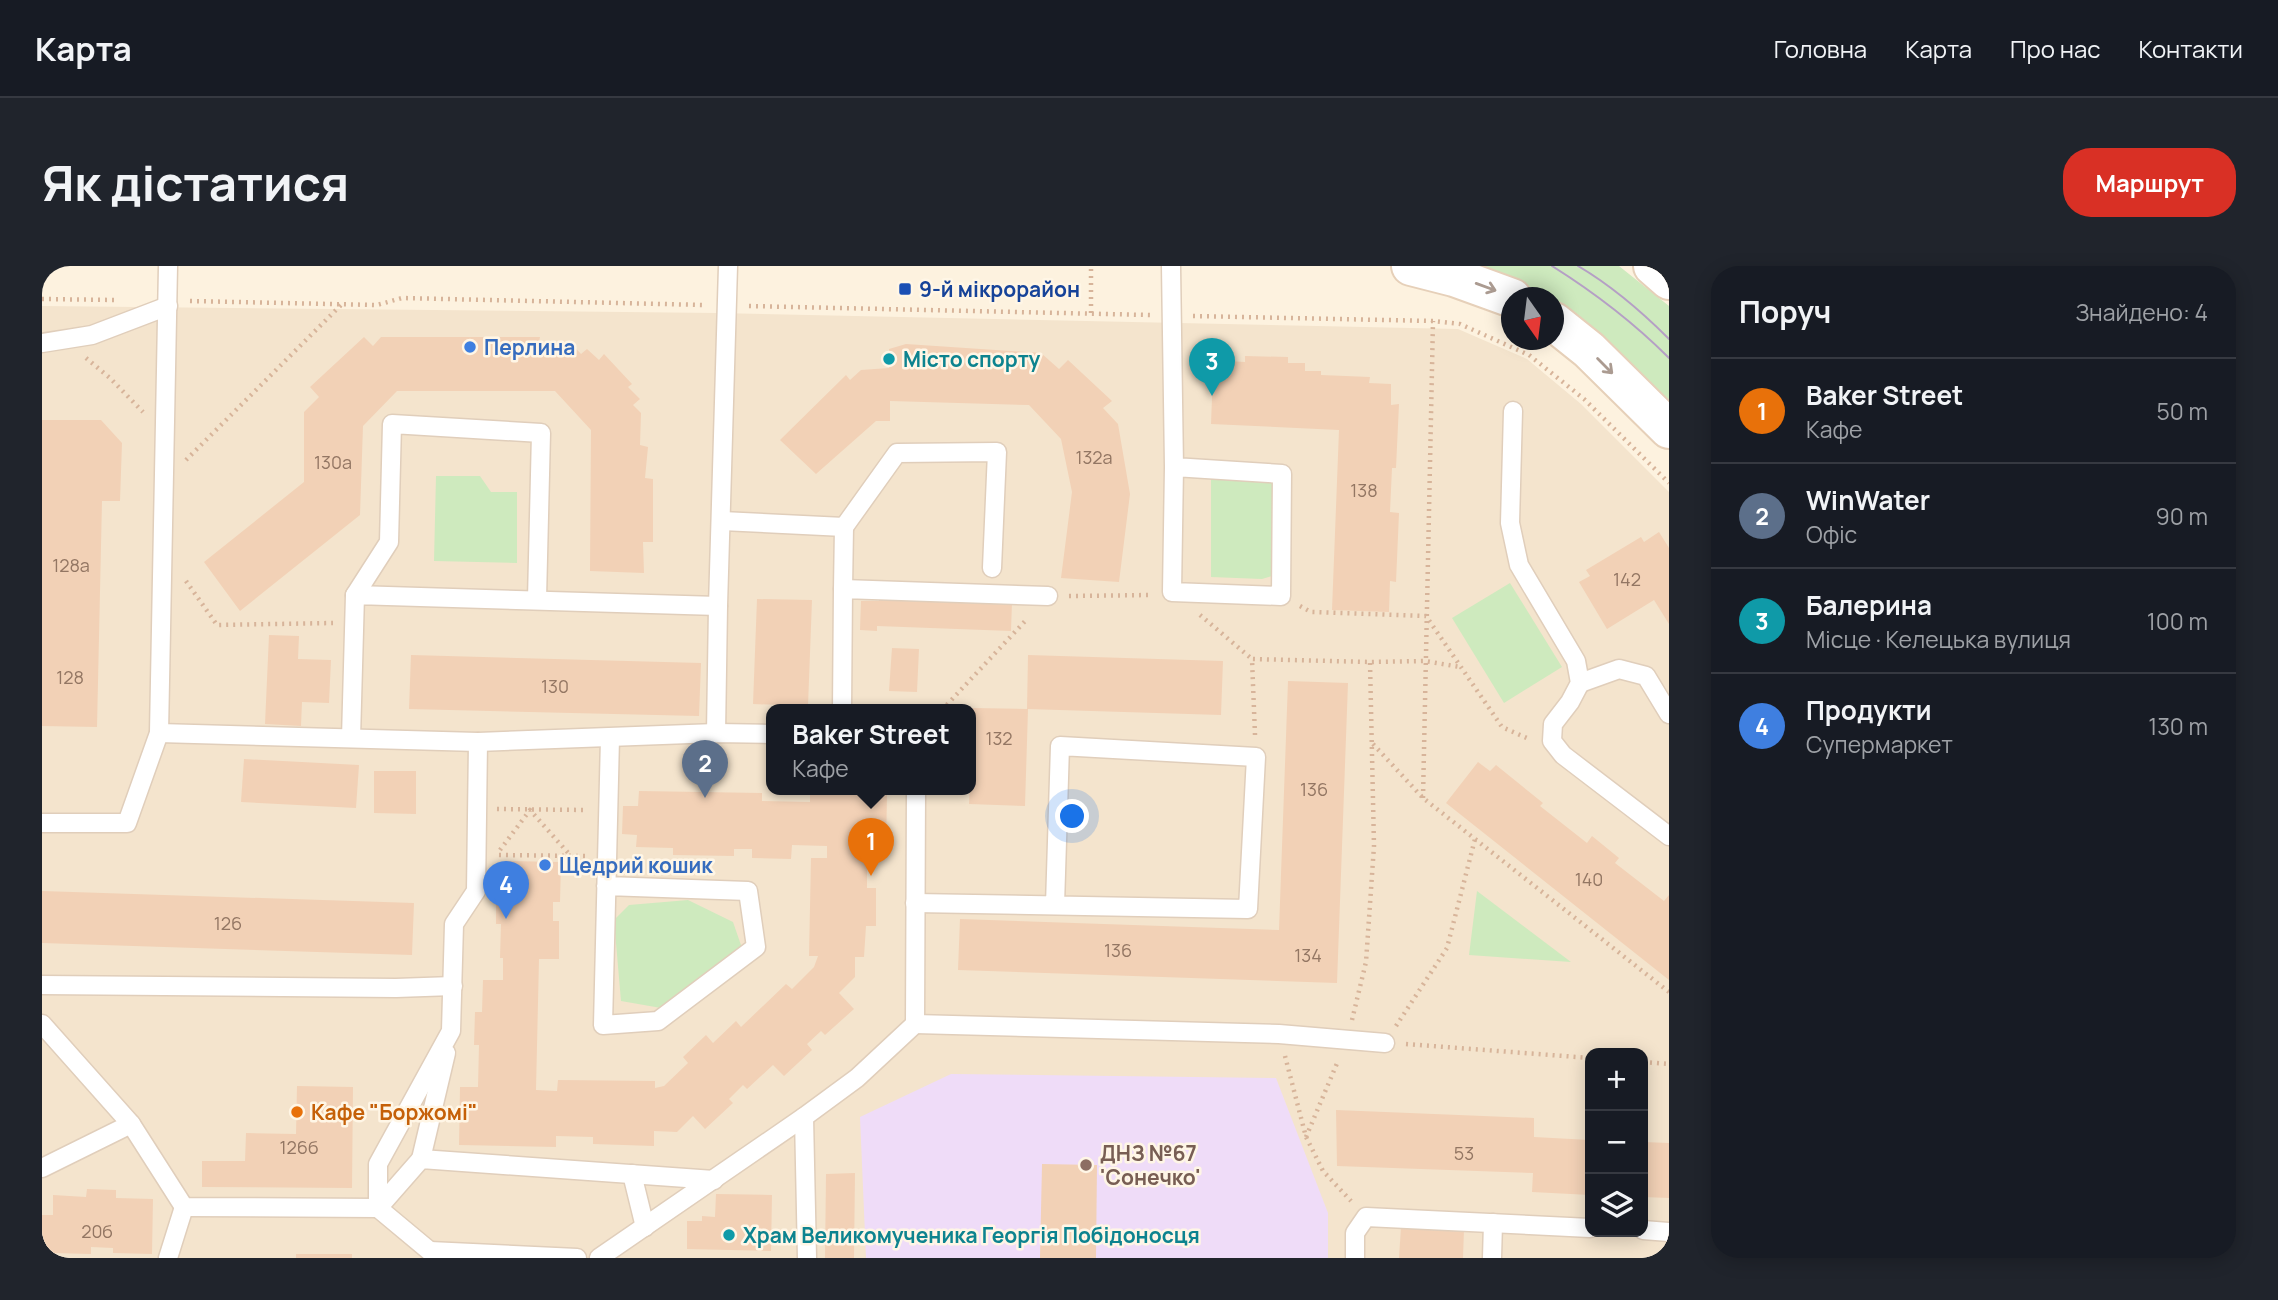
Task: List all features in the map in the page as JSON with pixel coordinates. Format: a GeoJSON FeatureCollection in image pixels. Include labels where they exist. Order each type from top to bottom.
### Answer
{"type":"FeatureCollection","features":[{"type":"Feature","properties":{"kind":"main road"},"geometry":{"type":"LineString","coordinates":[[1410,266],[1454,276],[1501,294]]}},
{"type":"Feature","properties":{"kind":"main road"},"geometry":{"type":"LineString","coordinates":[[1653,266],[1669,280]]}},
{"type":"Feature","properties":{"kind":"main road"},"geometry":{"type":"LineString","coordinates":[[1564,331],[1589,350],[1669,429]]}},
{"type":"Feature","properties":{"kind":"lane"},"geometry":{"type":"LineString","coordinates":[[42,823],[127,823],[159,733],[168,266]]}},
{"type":"Feature","properties":{"kind":"lane"},"geometry":{"type":"LineString","coordinates":[[716,733],[728,266]]}},
{"type":"Feature","properties":{"kind":"lane"},"geometry":{"type":"LineString","coordinates":[[1171,266],[1174,467],[1172,592],[1280,596],[1282,474],[1174,467]]}},
{"type":"Feature","properties":{"kind":"lane"},"geometry":{"type":"LineString","coordinates":[[42,343],[92,335],[168,304]]}},
{"type":"Feature","properties":{"kind":"lane"},"geometry":{"type":"LineString","coordinates":[[1513,411],[1510,523],[1519,565],[1576,661],[1580,683],[1553,724],[1552,741],[1563,755],[1669,836]]}},
{"type":"Feature","properties":{"kind":"lane"},"geometry":{"type":"LineString","coordinates":[[351,738],[355,595],[390,542],[392,424],[541,433],[537,599]]}},
{"type":"Feature","properties":{"kind":"lane"},"geometry":{"type":"LineString","coordinates":[[842,704],[844,527],[898,453],[997,452],[992,568]]}},
{"type":"Feature","properties":{"kind":"lane"},"geometry":{"type":"LineString","coordinates":[[722,521],[844,527]]}},
{"type":"Feature","properties":{"kind":"lane"},"geometry":{"type":"LineString","coordinates":[[843,589],[1048,596]]}},
{"type":"Feature","properties":{"kind":"lane"},"geometry":{"type":"LineString","coordinates":[[355,595],[719,606]]}},
{"type":"Feature","properties":{"kind":"lane"},"geometry":{"type":"LineString","coordinates":[[1580,683],[1619,669],[1646,676],[1669,714]]}},
{"type":"Feature","properties":{"kind":"lane"},"geometry":{"type":"LineString","coordinates":[[159,733],[478,742],[716,733],[766,734]]}},
{"type":"Feature","properties":{"kind":"lane"},"geometry":{"type":"LineString","coordinates":[[606,886],[748,891],[756,947],[658,1021],[603,1025],[606,886],[610,738]]}},
{"type":"Feature","properties":{"kind":"lane"},"geometry":{"type":"LineString","coordinates":[[378,1208],[421,1159],[451,1031],[454,923],[476,891],[478,742]]}},
{"type":"Feature","properties":{"kind":"lane"},"geometry":{"type":"LineString","coordinates":[[915,903],[1248,909],[1256,757],[1060,746],[1055,905]]}},
{"type":"Feature","properties":{"kind":"lane"},"geometry":{"type":"LineString","coordinates":[[915,1024],[916,795]]}},
{"type":"Feature","properties":{"kind":"lane"},"geometry":{"type":"LineString","coordinates":[[42,985],[396,988],[453,986]]}},
{"type":"Feature","properties":{"kind":"lane"},"geometry":{"type":"LineString","coordinates":[[42,1024],[131,1124],[184,1207],[168,1258]]}},
{"type":"Feature","properties":{"kind":"lane"},"geometry":{"type":"LineString","coordinates":[[599,1258],[857,1078],[915,1024],[1279,1034],[1385,1042]]}},
{"type":"Feature","properties":{"kind":"lane"},"geometry":{"type":"LineString","coordinates":[[378,1208],[378,1164],[451,1031]]}},
{"type":"Feature","properties":{"kind":"lane"},"geometry":{"type":"LineString","coordinates":[[804,1117],[807,1258]]}},
{"type":"Feature","properties":{"kind":"lane"},"geometry":{"type":"LineString","coordinates":[[42,1168],[131,1124]]}},
{"type":"Feature","properties":{"kind":"lane"},"geometry":{"type":"LineString","coordinates":[[421,1159],[714,1180]]}},
{"type":"Feature","properties":{"kind":"lane"},"geometry":{"type":"LineString","coordinates":[[632,1174],[645,1227]]}},
{"type":"Feature","properties":{"kind":"lane"},"geometry":{"type":"LineString","coordinates":[[184,1207],[378,1208],[434,1255],[577,1258]]}},
{"type":"Feature","properties":{"kind":"lane"},"geometry":{"type":"LineString","coordinates":[[1355,1258],[1355,1233],[1366,1217],[1585,1228]]}},
{"type":"Feature","properties":{"kind":"lane"},"geometry":{"type":"LineString","coordinates":[[1492,1258],[1493,1223]]}},
{"type":"Feature","properties":{"kind":"lane"},"geometry":{"type":"LineString","coordinates":[[1648,1230],[1669,1232]]}},
{"type":"Feature","properties":{"kind":"path"},"geometry":{"type":"LineString","coordinates":[[1091,266],[1091,313]]}},
{"type":"Feature","properties":{"kind":"path"},"geometry":{"type":"LineString","coordinates":[[42,299],[168,304],[377,305],[402,298],[1433,321],[1460,324],[1529,355],[1584,398],[1669,483]]}},
{"type":"Feature","properties":{"kind":"path"},"geometry":{"type":"LineString","coordinates":[[64,339],[110,378],[165,435],[183,463],[342,304]]}},
{"type":"Feature","properties":{"kind":"path"},"geometry":{"type":"LineString","coordinates":[[1423,798],[1433,321]]}},
{"type":"Feature","properties":{"kind":"path"},"geometry":{"type":"LineString","coordinates":[[186,570],[186,583],[217,625],[354,622]]}},
{"type":"Feature","properties":{"kind":"path"},"geometry":{"type":"LineString","coordinates":[[948,704],[1048,596],[1140,596],[1172,592],[1252,659],[1425,661],[1461,667]]}},
{"type":"Feature","properties":{"kind":"path"},"geometry":{"type":"LineString","coordinates":[[1280,596],[1311,612],[1426,616]]}},
{"type":"Feature","properties":{"kind":"path"},"geometry":{"type":"LineString","coordinates":[[1426,616],[1503,727],[1563,755]]}},
{"type":"Feature","properties":{"kind":"path"},"geometry":{"type":"LineString","coordinates":[[1252,659],[1256,757]]}},
{"type":"Feature","properties":{"kind":"path"},"geometry":{"type":"LineString","coordinates":[[1306,1137],[1347,1040],[1366,962],[1374,846],[1370,662]]}},
{"type":"Feature","properties":{"kind":"path"},"geometry":{"type":"LineString","coordinates":[[1372,743],[1423,798],[1669,992]]}},
{"type":"Feature","properties":{"kind":"path"},"geometry":{"type":"LineString","coordinates":[[477,809],[608,810]]}},
{"type":"Feature","properties":{"kind":"path"},"geometry":{"type":"LineString","coordinates":[[530,810],[570,856]]}},
{"type":"Feature","properties":{"kind":"path"},"geometry":{"type":"LineString","coordinates":[[530,810],[497,855],[607,857]]}},
{"type":"Feature","properties":{"kind":"path"},"geometry":{"type":"LineString","coordinates":[[1475,839],[1447,948],[1385,1042],[1585,1058]]}},
{"type":"Feature","properties":{"kind":"path"},"geometry":{"type":"LineString","coordinates":[[1279,1034],[1306,1137],[1323,1171],[1366,1217]]}},
{"type":"Feature","properties":{"kind":"path"},"geometry":{"type":"LineString","coordinates":[[1648,1062],[1669,1064]]}},
{"type":"Feature","properties":{"kind":"shaded area"},"geometry":{"type":"Polygon","coordinates":[[[42,306],[717,313],[1458,329],[1501,350],[1527,359],[1581,404],[1669,492],[1669,1258],[42,1258],[42,306]]]}},
{"type":"Feature","properties":{"kind":"shaded area","name":"ДНЗ №67 'Сонечко'"},"geometry":{"type":"Polygon","coordinates":[[[951,1074],[1276,1078],[1328,1213],[1328,1258],[866,1258],[860,1117],[951,1074]]]}},
{"type":"Feature","properties":{"kind":"green space"},"geometry":{"type":"Polygon","coordinates":[[[1481,266],[1619,266],[1669,306],[1669,403],[1564,307],[1564,287],[1528,286],[1481,266]]]}},
{"type":"Feature","properties":{"kind":"green space"},"geometry":{"type":"Polygon","coordinates":[[[436,476],[480,476],[491,492],[517,492],[517,563],[434,561],[436,476]]]}},
{"type":"Feature","properties":{"kind":"green space"},"geometry":{"type":"Polygon","coordinates":[[[1211,476],[1262,478],[1273,483],[1277,566],[1272,576],[1262,579],[1211,577],[1211,476]]]}},
{"type":"Feature","properties":{"kind":"green space"},"geometry":{"type":"Polygon","coordinates":[[[1510,583],[1562,667],[1504,703],[1452,618],[1510,583]]]}},
{"type":"Feature","properties":{"kind":"green space"},"geometry":{"type":"Polygon","coordinates":[[[1477,891],[1571,962],[1469,955],[1477,891]]]}},
{"type":"Feature","properties":{"kind":"green space"},"geometry":{"type":"Polygon","coordinates":[[[688,900],[733,922],[742,948],[661,1008],[621,1001],[614,920],[629,905],[688,900]]]}},
{"type":"Feature","properties":{"kind":"building"},"geometry":{"type":"Polygon","coordinates":[[[364,337],[373,346],[381,337],[540,337],[539,342],[570,342],[581,354],[587,349],[599,360],[604,354],[632,384],[628,387],[640,399],[633,405],[641,413],[640,445],[648,447],[645,478],[653,479],[653,542],[643,542],[644,573],[590,571],[591,430],[555,391],[397,391],[363,426],[360,515],[240,611],[204,562],[304,482],[304,412],[319,397],[310,387],[364,337]]]}},
{"type":"Feature","properties":{"kind":"building"},"geometry":{"type":"Polygon","coordinates":[[[906,344],[1041,353],[1059,369],[1068,360],[1112,401],[1103,408],[1118,424],[1130,494],[1119,582],[1061,578],[1072,492],[1061,439],[1029,405],[890,401],[890,421],[876,421],[816,474],[780,440],[846,375],[850,380],[861,370],[889,368],[889,349],[906,344]]]}},
{"type":"Feature","properties":{"kind":"building"},"geometry":{"type":"Polygon","coordinates":[[[1245,356],[1288,357],[1288,363],[1305,363],[1305,371],[1321,371],[1321,375],[1370,377],[1369,383],[1391,384],[1391,405],[1399,404],[1396,468],[1392,468],[1390,512],[1399,513],[1396,582],[1390,581],[1389,612],[1332,610],[1339,430],[1211,424],[1213,371],[1225,372],[1226,361],[1245,362],[1245,356]]]}},
{"type":"Feature","properties":{"kind":"building"},"geometry":{"type":"Polygon","coordinates":[[[42,420],[101,420],[122,443],[120,501],[102,501],[97,727],[42,726],[42,420]]]}},
{"type":"Feature","properties":{"kind":"building"},"geometry":{"type":"Polygon","coordinates":[[[1659,532],[1669,548],[1669,624],[1654,600],[1607,629],[1579,582],[1590,576],[1586,570],[1641,537],[1644,542],[1659,532]]]}},
{"type":"Feature","properties":{"kind":"building"},"geometry":{"type":"Polygon","coordinates":[[[879,597],[1012,602],[1011,631],[877,626],[877,631],[860,630],[861,601],[879,601],[879,597]]]}},
{"type":"Feature","properties":{"kind":"building"},"geometry":{"type":"Polygon","coordinates":[[[757,599],[812,600],[808,704],[753,704],[757,599]]]}},
{"type":"Feature","properties":{"kind":"building"},"geometry":{"type":"Polygon","coordinates":[[[269,635],[299,636],[298,659],[331,660],[329,703],[302,702],[301,726],[265,724],[269,635]]]}},
{"type":"Feature","properties":{"kind":"building"},"geometry":{"type":"Polygon","coordinates":[[[892,648],[919,649],[917,692],[889,691],[892,648]]]}},
{"type":"Feature","properties":{"kind":"building"},"geometry":{"type":"Polygon","coordinates":[[[411,655],[701,663],[699,716],[409,709],[411,655]]]}},
{"type":"Feature","properties":{"kind":"building"},"geometry":{"type":"Polygon","coordinates":[[[1028,655],[1223,661],[1221,715],[1027,709],[1028,655]]]}},
{"type":"Feature","properties":{"kind":"building"},"geometry":{"type":"Polygon","coordinates":[[[1288,681],[1348,683],[1337,983],[958,970],[960,919],[1279,930],[1288,681]]]}},
{"type":"Feature","properties":{"kind":"building"},"geometry":{"type":"Polygon","coordinates":[[[976,708],[1028,709],[1025,806],[969,804],[969,795],[976,795],[976,708]]]}},
{"type":"Feature","properties":{"kind":"building"},"geometry":{"type":"Polygon","coordinates":[[[244,759],[359,765],[356,808],[241,802],[244,759]]]}},
{"type":"Feature","properties":{"kind":"building"},"geometry":{"type":"Polygon","coordinates":[[[1478,762],[1490,771],[1496,765],[1543,803],[1540,806],[1587,843],[1592,836],[1619,858],[1615,863],[1664,901],[1669,895],[1669,980],[1446,803],[1478,762]]]}},
{"type":"Feature","properties":{"kind":"building"},"geometry":{"type":"Polygon","coordinates":[[[374,771],[416,771],[416,814],[374,813],[374,771]]]}},
{"type":"Feature","properties":{"kind":"building"},"geometry":{"type":"Polygon","coordinates":[[[639,791],[762,793],[762,801],[810,802],[810,795],[887,795],[886,849],[855,848],[855,858],[867,858],[867,888],[876,888],[876,926],[866,926],[864,957],[855,957],[855,977],[839,993],[854,1009],[825,1035],[821,1031],[807,1044],[812,1050],[784,1076],[773,1065],[747,1089],[743,1085],[729,1099],[733,1103],[705,1129],[693,1116],[677,1132],[654,1131],[654,1146],[593,1144],[593,1137],[556,1136],[556,1147],[459,1145],[460,1087],[478,1087],[479,1045],[474,1045],[475,1012],[482,1012],[483,980],[503,980],[503,958],[500,958],[501,924],[496,924],[496,897],[505,897],[506,861],[561,862],[560,902],[553,902],[553,921],[559,921],[559,959],[539,959],[536,1090],[557,1091],[558,1080],[655,1081],[655,1088],[664,1086],[688,1063],[683,1057],[706,1035],[713,1043],[736,1021],[741,1027],[786,984],[792,989],[814,967],[818,956],[809,956],[811,858],[827,858],[827,846],[792,845],[791,859],[752,858],[752,849],[734,849],[734,856],[673,855],[673,848],[636,847],[637,835],[622,834],[623,806],[638,806],[639,791]]]}},
{"type":"Feature","properties":{"kind":"building"},"geometry":{"type":"Polygon","coordinates":[[[42,891],[414,903],[412,955],[42,943],[42,891]]]}},
{"type":"Feature","properties":{"kind":"building"},"geometry":{"type":"Polygon","coordinates":[[[297,1086],[353,1087],[352,1188],[202,1187],[202,1161],[245,1161],[246,1133],[296,1134],[297,1086]]]}},
{"type":"Feature","properties":{"kind":"building"},"geometry":{"type":"Polygon","coordinates":[[[1336,1110],[1534,1118],[1534,1137],[1585,1140],[1585,1195],[1532,1192],[1533,1173],[1337,1166],[1336,1110]]]}},
{"type":"Feature","properties":{"kind":"building"},"geometry":{"type":"Polygon","coordinates":[[[1648,1142],[1669,1143],[1669,1198],[1648,1197],[1648,1142]]]}},
{"type":"Feature","properties":{"kind":"building"},"geometry":{"type":"Polygon","coordinates":[[[1042,1164],[1097,1165],[1096,1258],[1040,1258],[1042,1164]]]}},
{"type":"Feature","properties":{"kind":"building"},"geometry":{"type":"Polygon","coordinates":[[[855,1173],[854,1258],[825,1258],[826,1174],[855,1173]]]}},
{"type":"Feature","properties":{"kind":"building"},"geometry":{"type":"Polygon","coordinates":[[[87,1189],[116,1190],[116,1198],[153,1199],[152,1254],[113,1253],[113,1248],[91,1247],[91,1254],[52,1253],[52,1258],[42,1258],[42,1215],[53,1215],[53,1195],[86,1197],[87,1189]]]}},
{"type":"Feature","properties":{"kind":"building","name":"Храм Великомученика Георгія Побідоносця"},"geometry":{"type":"Polygon","coordinates":[[[716,1194],[772,1195],[771,1251],[687,1249],[687,1221],[702,1221],[702,1216],[715,1217],[716,1194]]]}},
{"type":"Feature","properties":{"kind":"building"},"geometry":{"type":"Polygon","coordinates":[[[1401,1227],[1464,1229],[1463,1258],[1399,1258],[1401,1227]]]}},
{"type":"Feature","properties":{"kind":"building"},"geometry":{"type":"Polygon","coordinates":[[[296,1254],[352,1254],[352,1258],[296,1258],[296,1254]]]}},
{"type":"Feature","properties":{"kind":"tram line"},"geometry":{"type":"LineString","coordinates":[[1552,266],[1613,309],[1669,358]]}},
{"type":"Feature","properties":{"kind":"tram line"},"geometry":{"type":"LineString","coordinates":[[1578,266],[1626,300],[1669,339]]}},
{"type":"Feature","properties":{"kind":"place","name":"9-й мікрорайон"},"geometry":{"type":"Point","coordinates":[905,289]}},
{"type":"Feature","properties":{"kind":"place","name":"Перлина"},"geometry":{"type":"Point","coordinates":[470,347]}},
{"type":"Feature","properties":{"kind":"place","name":"Місто спорту"},"geometry":{"type":"Point","coordinates":[889,359]}},
{"type":"Feature","properties":{"kind":"place","name":"Балерина"},"geometry":{"type":"Point","coordinates":[1212,396]}},
{"type":"Feature","properties":{"kind":"place","name":"WinWater"},"geometry":{"type":"Point","coordinates":[705,798]}},
{"type":"Feature","properties":{"kind":"place","name":"Щедрий кошик"},"geometry":{"type":"Point","coordinates":[545,865]}},
{"type":"Feature","properties":{"kind":"place","name":"Baker Street"},"geometry":{"type":"Point","coordinates":[871,876]}},
{"type":"Feature","properties":{"kind":"place","name":"Продукти"},"geometry":{"type":"Point","coordinates":[506,919]}},
{"type":"Feature","properties":{"kind":"place","name":"Кафе \"Боржомі\""},"geometry":{"type":"Point","coordinates":[297,1112]}},
{"type":"Feature","properties":{"kind":"place","name":"ДНЗ №67 'Сонечко'"},"geometry":{"type":"Point","coordinates":[1086,1165]}},
{"type":"Feature","properties":{"kind":"place","name":"Храм Великомученика Георгія Побідоносця"},"geometry":{"type":"Point","coordinates":[729,1235]}}]}
